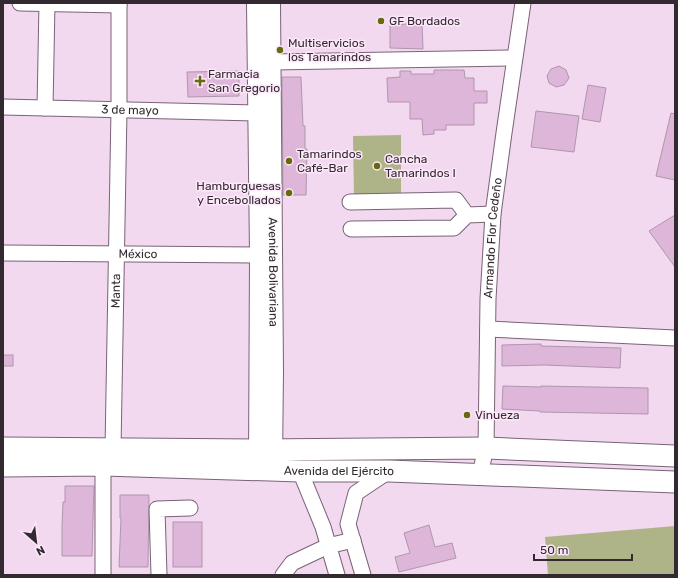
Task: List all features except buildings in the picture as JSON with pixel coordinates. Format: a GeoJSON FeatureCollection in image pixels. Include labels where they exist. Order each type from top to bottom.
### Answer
{"type":"FeatureCollection","features":[{"type":"Feature","properties":{"kind":"main road","name":"Avenida del Ejército"},"geometry":{"type":"LineString","coordinates":[[3,448],[108,457],[266,460],[486,448],[675,456]]}},
{"type":"Feature","properties":{"kind":"main road","name":"Avenida del Ejército"},"geometry":{"type":"LineString","coordinates":[[3,466],[108,457]]}},
{"type":"Feature","properties":{"kind":"main road","name":"Avenida del Ejército"},"geometry":{"type":"LineString","coordinates":[[266,460],[300,471],[389,471],[675,482]]}},
{"type":"Feature","properties":{"kind":"street"},"geometry":{"type":"LineString","coordinates":[[20,3],[119,4]]}},
{"type":"Feature","properties":{"kind":"street"},"geometry":{"type":"LineString","coordinates":[[45,108],[47,3]]}},
{"type":"Feature","properties":{"kind":"street","name":"Avenida Bolivariana"},"geometry":{"type":"LineString","coordinates":[[256,3],[257,113],[266,255]]}},
{"type":"Feature","properties":{"kind":"street","name":"Avenida Bolivariana"},"geometry":{"type":"LineString","coordinates":[[266,460],[266,255],[272,62],[271,3]]}},
{"type":"Feature","properties":{"kind":"street","name":"Armando Flor Cedeño"},"geometry":{"type":"LineString","coordinates":[[480,474],[486,448],[488,329],[493,214],[523,3]]}},
{"type":"Feature","properties":{"kind":"street","name":"Manta"},"geometry":{"type":"LineString","coordinates":[[104,575],[117,254],[119,4]]}},
{"type":"Feature","properties":{"kind":"street"},"geometry":{"type":"LineString","coordinates":[[272,62],[514,58]]}},
{"type":"Feature","properties":{"kind":"street","name":"3 de mayo"},"geometry":{"type":"LineString","coordinates":[[3,107],[257,113]]}},
{"type":"Feature","properties":{"kind":"street"},"geometry":{"type":"LineString","coordinates":[[350,202],[456,200],[467,215]]}},
{"type":"Feature","properties":{"kind":"street"},"geometry":{"type":"LineString","coordinates":[[351,229],[454,228],[467,215],[493,214]]}},
{"type":"Feature","properties":{"kind":"street","name":"México"},"geometry":{"type":"LineString","coordinates":[[3,253],[266,255]]}},
{"type":"Feature","properties":{"kind":"street"},"geometry":{"type":"LineString","coordinates":[[488,329],[675,338]]}},
{"type":"Feature","properties":{"kind":"street"},"geometry":{"type":"LineString","coordinates":[[300,471],[323,527],[337,575]]}},
{"type":"Feature","properties":{"kind":"street"},"geometry":{"type":"LineString","coordinates":[[363,575],[348,524],[356,493],[389,471]]}},
{"type":"Feature","properties":{"kind":"street"},"geometry":{"type":"LineString","coordinates":[[159,575],[157,509],[190,508]]}},
{"type":"Feature","properties":{"kind":"street"},"geometry":{"type":"LineString","coordinates":[[283,575],[292,563],[328,546],[353,540]]}},
{"type":"Feature","properties":{"kind":"green space","name":"Cancha Tamarindos I"},"geometry":{"type":"Polygon","coordinates":[[[401,135],[401,197],[354,198],[353,136],[401,135]]]}},
{"type":"Feature","properties":{"kind":"green space"},"geometry":{"type":"Polygon","coordinates":[[[675,526],[675,575],[548,575],[545,537],[675,526]]]}},
{"type":"Feature","properties":{"kind":"place","name":"GF Bordados"},"geometry":{"type":"Point","coordinates":[381,21]}},
{"type":"Feature","properties":{"kind":"place","name":"Multiservicios los Tamarindos"},"geometry":{"type":"Point","coordinates":[280,50]}},
{"type":"Feature","properties":{"kind":"place","name":"Farmacia San Gregorio"},"geometry":{"type":"Point","coordinates":[200,81]}},
{"type":"Feature","properties":{"kind":"place","name":"Tamarindos Café-Bar"},"geometry":{"type":"Point","coordinates":[289,161]}},
{"type":"Feature","properties":{"kind":"place","name":"Cancha Tamarindos I"},"geometry":{"type":"Point","coordinates":[377,166]}},
{"type":"Feature","properties":{"kind":"place","name":"Hamburguesas y Encebollados"},"geometry":{"type":"Point","coordinates":[289,193]}},
{"type":"Feature","properties":{"kind":"place","name":"Vinueza"},"geometry":{"type":"Point","coordinates":[467,415]}}]}
